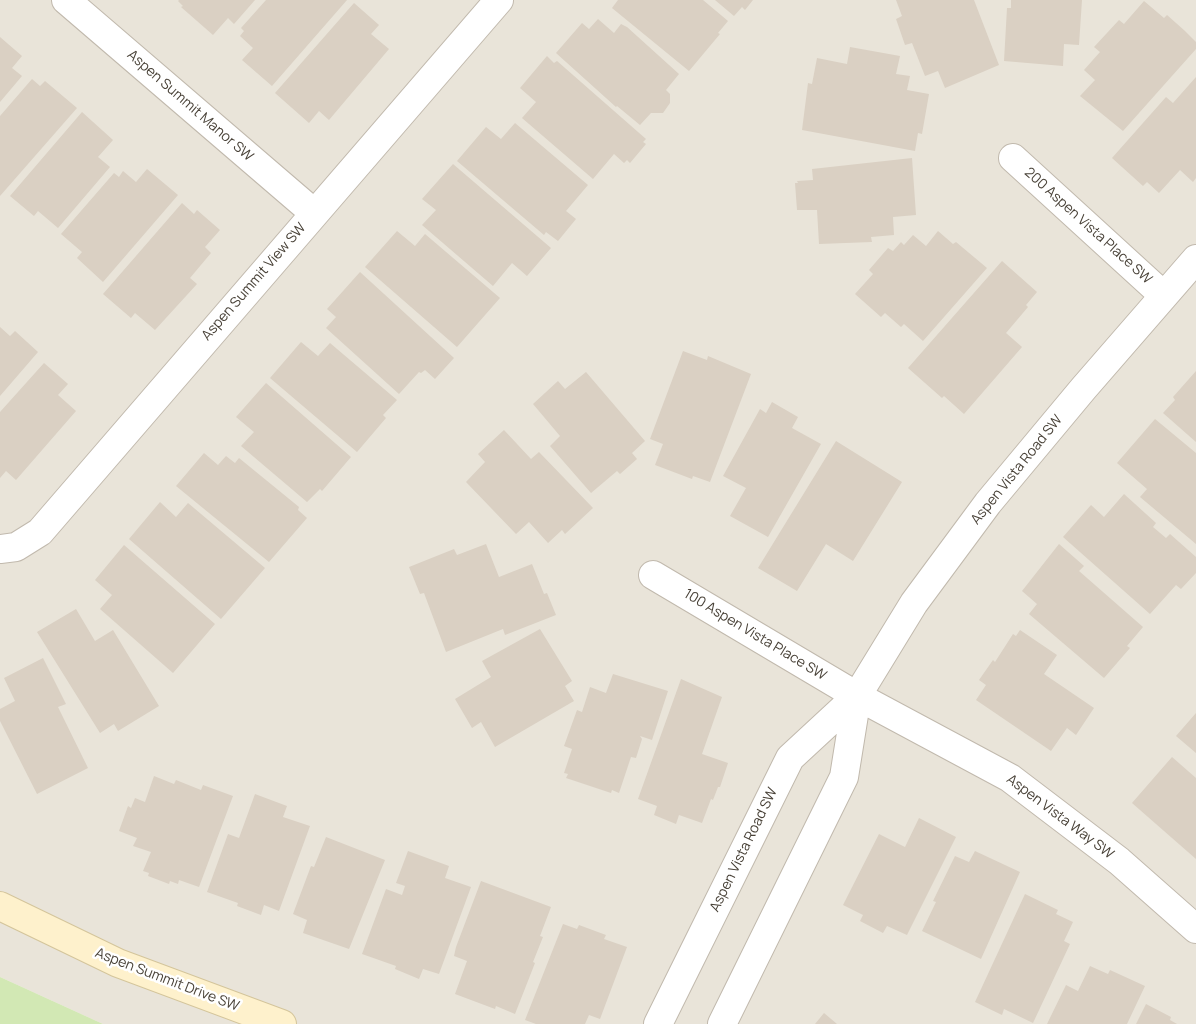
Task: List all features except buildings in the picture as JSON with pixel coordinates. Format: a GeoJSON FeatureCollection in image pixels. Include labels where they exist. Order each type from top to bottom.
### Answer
{"type":"FeatureCollection","features":[{"type":"Feature","properties":{"kind":"street","name":"Aspen Summit Manor SW"},"geometry":{"type":"LineString","coordinates":[[66,0],[314,213]]}},
{"type":"Feature","properties":{"kind":"street","name":"Aspen Summit View SW"},"geometry":{"type":"LineString","coordinates":[[0,549],[16,547],[40,532],[498,0]]}},
{"type":"Feature","properties":{"kind":"street","name":"200 Aspen Vista Place SW"},"geometry":{"type":"LineString","coordinates":[[1013,158],[1163,295]]}},
{"type":"Feature","properties":{"kind":"street","name":"Aspen Vista Road SW"},"geometry":{"type":"LineString","coordinates":[[658,1024],[790,758],[856,696],[914,603],[988,504],[1163,295],[1196,259]]}},
{"type":"Feature","properties":{"kind":"street","name":"100 Aspen Vista Place SW"},"geometry":{"type":"LineString","coordinates":[[653,575],[856,696]]}},
{"type":"Feature","properties":{"kind":"street","name":"Aspen Vista Road SW"},"geometry":{"type":"LineString","coordinates":[[722,1024],[844,777],[856,696]]}},
{"type":"Feature","properties":{"kind":"street","name":"Aspen Vista Way SW"},"geometry":{"type":"LineString","coordinates":[[856,696],[1010,778],[1119,861],[1196,929]]}},
{"type":"Feature","properties":{"kind":"street","name":"Aspen Summit Drive SW"},"geometry":{"type":"LineString","coordinates":[[0,906],[118,963],[282,1024]]}},
{"type":"Feature","properties":{"kind":"shaded area"},"geometry":{"type":"Polygon","coordinates":[[[0,0],[1196,0],[1196,1024],[103,1024],[0,977],[0,0]]]}},
{"type":"Feature","properties":{"kind":"green space"},"geometry":{"type":"Polygon","coordinates":[[[0,977],[103,1024],[0,1024],[0,977]]]}}]}
